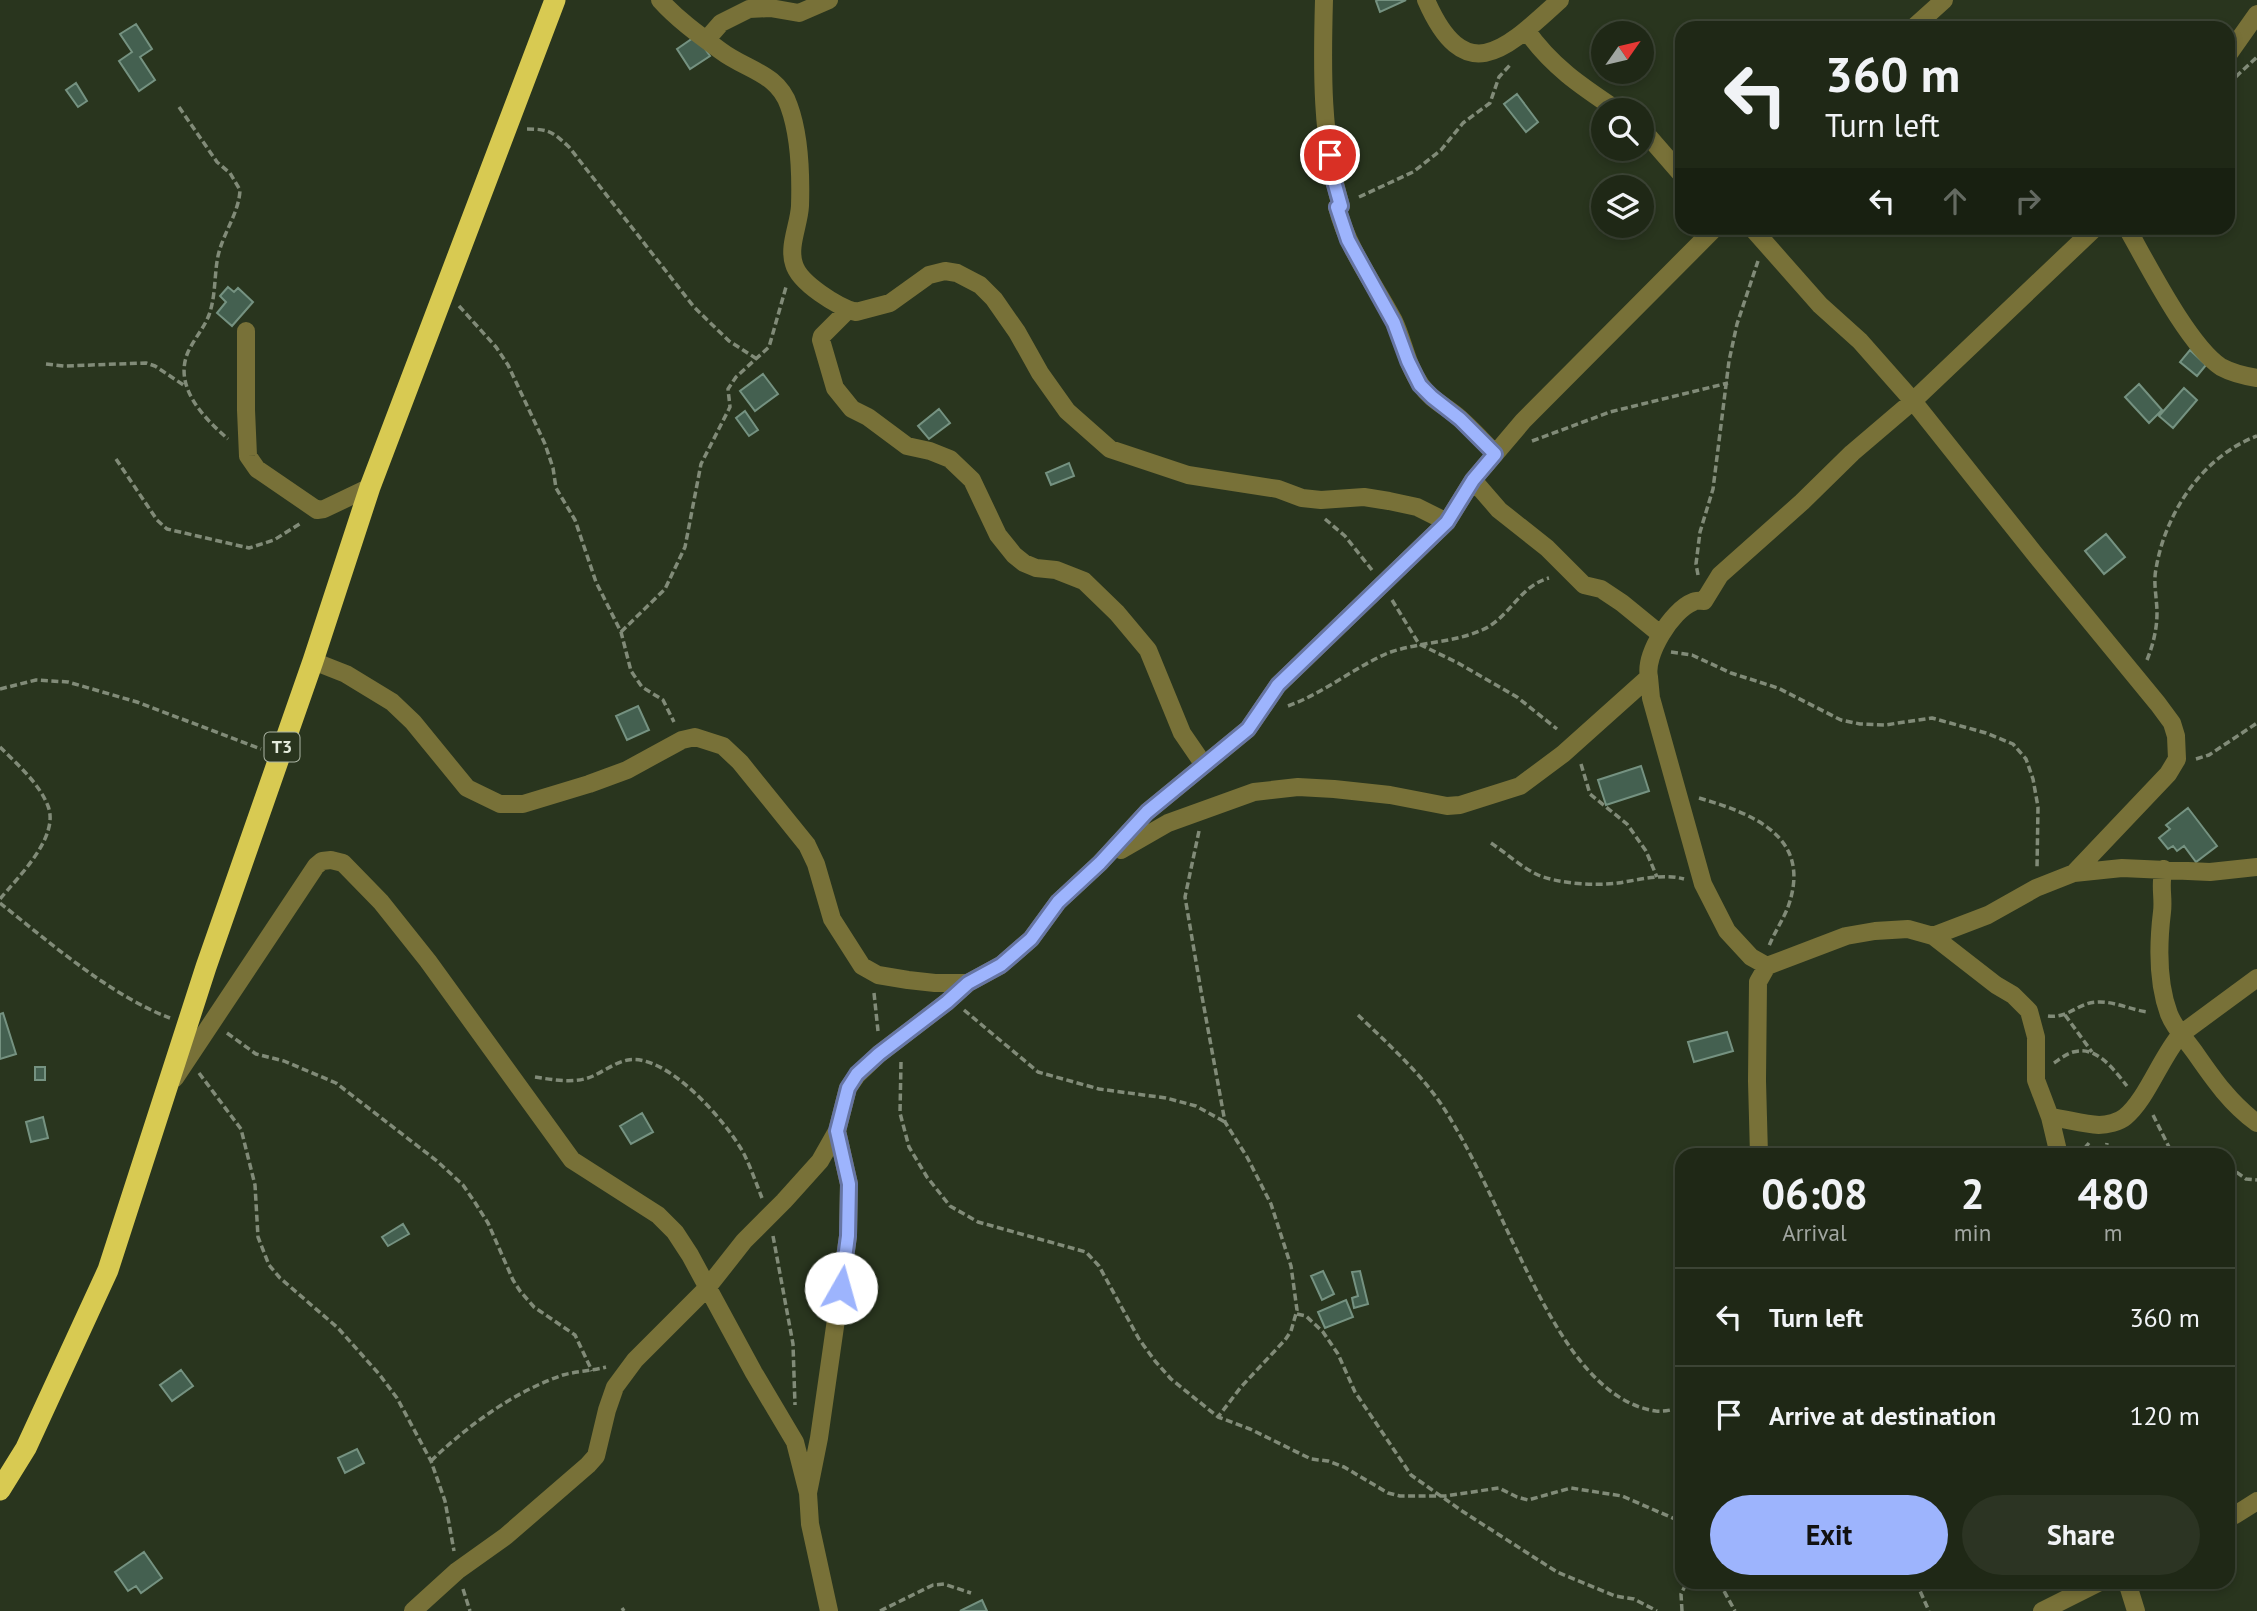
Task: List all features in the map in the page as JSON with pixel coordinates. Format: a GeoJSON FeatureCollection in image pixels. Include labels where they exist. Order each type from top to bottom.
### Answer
{"type":"FeatureCollection","features":[{"type":"Feature","properties":{"kind":"highway","name":"T3"},"geometry":{"type":"LineString","coordinates":[[0,1490],[26,1448],[108,1270],[370,487],[555,0]]}},
{"type":"Feature","properties":{"kind":"street"},"geometry":{"type":"LineString","coordinates":[[660,0],[678,20],[738,62],[772,79],[779,86],[789,106],[795,130],[799,177],[800,208],[794,239],[794,265],[812,287],[856,312]]}},
{"type":"Feature","properties":{"kind":"street"},"geometry":{"type":"LineString","coordinates":[[707,38],[721,23],[749,9],[770,8],[799,12],[829,0]]}},
{"type":"Feature","properties":{"kind":"street"},"geometry":{"type":"LineString","coordinates":[[1324,0],[1322,72],[1332,174],[1341,206],[1337,207],[1348,240],[1394,323],[1420,385],[1499,450]]}},
{"type":"Feature","properties":{"kind":"street"},"geometry":{"type":"LineString","coordinates":[[1426,0],[1445,34],[1459,46],[1474,52],[1493,52],[1529,34],[1560,0]]}},
{"type":"Feature","properties":{"kind":"street"},"geometry":{"type":"LineString","coordinates":[[1921,21],[1944,0]]}},
{"type":"Feature","properties":{"kind":"street"},"geometry":{"type":"LineString","coordinates":[[2235,45],[2257,14]]}},
{"type":"Feature","properties":{"kind":"street"},"geometry":{"type":"LineString","coordinates":[[1529,34],[1555,65],[1600,98]]}},
{"type":"Feature","properties":{"kind":"street"},"geometry":{"type":"LineString","coordinates":[[1654,143],[1675,167]]}},
{"type":"Feature","properties":{"kind":"street"},"geometry":{"type":"LineString","coordinates":[[413,1611],[457,1571],[506,1536],[596,1456],[615,1387],[635,1360],[708,1288],[736,1250],[820,1161],[837,1131],[848,1088],[857,1074],[968,983],[1001,965],[1031,939],[1058,902],[1100,863],[1147,812],[1248,729],[1278,685],[1447,522],[1473,480],[1523,421],[1708,235]]}},
{"type":"Feature","properties":{"kind":"street"},"geometry":{"type":"LineString","coordinates":[[1759,235],[1820,305],[1860,341],[1913,401],[2172,723],[2178,748],[2174,766],[2074,873]]}},
{"type":"Feature","properties":{"kind":"street"},"geometry":{"type":"LineString","coordinates":[[1765,965],[1744,951],[1727,930],[1703,884],[1651,698],[1648,672],[1660,634],[1692,602],[1704,601],[1720,575],[1861,445],[1913,401],[2088,235]]}},
{"type":"Feature","properties":{"kind":"street"},"geometry":{"type":"LineString","coordinates":[[2131,235],[2163,290],[2204,351],[2230,372],[2257,378]]}},
{"type":"Feature","properties":{"kind":"street"},"geometry":{"type":"LineString","coordinates":[[1204,765],[1182,733],[1148,650],[1100,596],[1084,580],[1072,574],[1036,568],[1024,563],[1005,546],[972,480],[950,459],[906,446],[868,417],[852,409],[835,388],[822,336],[848,310],[856,312],[890,303],[929,275],[945,271],[971,278],[981,285],[1004,312],[1040,373],[1068,411],[1110,449],[1188,475],[1278,489],[1302,498],[1321,500],[1349,496],[1377,499],[1417,507],[1447,522]]}},
{"type":"Feature","properties":{"kind":"street"},"geometry":{"type":"LineString","coordinates":[[246,331],[248,456],[257,469],[317,510],[370,487]]}},
{"type":"Feature","properties":{"kind":"street"},"geometry":{"type":"LineString","coordinates":[[1473,480],[1499,510],[1547,548],[1584,585],[1601,589],[1612,596],[1660,634]]}},
{"type":"Feature","properties":{"kind":"street"},"geometry":{"type":"LineString","coordinates":[[313,661],[346,674],[392,702],[413,722],[467,788],[500,804],[523,804],[589,784],[627,770],[682,740],[695,737],[723,746],[740,762],[807,845],[816,864],[832,919],[862,966],[878,975],[935,983],[968,983]]}},
{"type":"Feature","properties":{"kind":"street"},"geometry":{"type":"LineString","coordinates":[[1100,863],[1147,834],[1203,809],[1254,792],[1298,787],[1390,795],[1434,806],[1460,805],[1520,786],[1563,754],[1648,672]]}},
{"type":"Feature","properties":{"kind":"street"},"geometry":{"type":"LineString","coordinates":[[169,1086],[316,866],[322,861],[343,863],[381,902],[428,961],[572,1160],[658,1215],[674,1232],[795,1442],[808,1493],[810,1524],[829,1611]]}},
{"type":"Feature","properties":{"kind":"street"},"geometry":{"type":"LineString","coordinates":[[1933,936],[1988,915],[2036,888],[2074,873],[2122,868],[2210,873],[2257,867]]}},
{"type":"Feature","properties":{"kind":"street"},"geometry":{"type":"LineString","coordinates":[[2164,869],[2160,880],[2162,911],[2158,945],[2162,986],[2169,1015],[2211,1078],[2257,1123]]}},
{"type":"Feature","properties":{"kind":"street"},"geometry":{"type":"LineString","coordinates":[[1759,1148],[1758,982],[1765,965],[1846,936],[1908,929],[1933,936],[2023,1003],[2029,1011],[2035,1037],[2036,1080],[2050,1117],[2057,1148]]}},
{"type":"Feature","properties":{"kind":"street"},"geometry":{"type":"LineString","coordinates":[[2050,1117],[2100,1125],[2120,1121],[2139,1100],[2181,1034],[2257,978]]}},
{"type":"Feature","properties":{"kind":"street"},"geometry":{"type":"LineString","coordinates":[[808,1493],[819,1438],[848,1236],[849,1184],[837,1131]]}},
{"type":"Feature","properties":{"kind":"street"},"geometry":{"type":"LineString","coordinates":[[2235,1516],[2257,1501]]}},
{"type":"Feature","properties":{"kind":"street"},"geometry":{"type":"LineString","coordinates":[[2042,1611],[2086,1589]]}},
{"type":"Feature","properties":{"kind":"street"},"geometry":{"type":"LineString","coordinates":[[2129,1589],[2136,1611]]}},
{"type":"Feature","properties":{"kind":"path"},"geometry":{"type":"LineString","coordinates":[[1341,206],[1413,172],[1441,150],[1463,123],[1490,103],[1499,76],[1529,34]]}},
{"type":"Feature","properties":{"kind":"path"},"geometry":{"type":"LineString","coordinates":[[179,107],[240,190],[218,257],[214,302],[184,366],[187,387],[193,401],[216,428],[248,456]]}},
{"type":"Feature","properties":{"kind":"path"},"geometry":{"type":"LineString","coordinates":[[500,144],[523,129],[552,132],[569,147],[694,307],[729,341],[757,359]]}},
{"type":"Feature","properties":{"kind":"path"},"geometry":{"type":"LineString","coordinates":[[1704,601],[1696,565],[1700,532],[1713,489],[1729,361],[1737,324],[1767,243]]}},
{"type":"Feature","properties":{"kind":"path"},"geometry":{"type":"LineString","coordinates":[[621,632],[665,589],[689,536],[701,464],[730,407],[727,389],[772,340],[794,265]]}},
{"type":"Feature","properties":{"kind":"path"},"geometry":{"type":"LineString","coordinates":[[444,289],[496,347],[508,365],[545,444],[556,488],[575,520],[596,582],[621,632],[635,679],[648,692],[663,700],[682,740]]}},
{"type":"Feature","properties":{"kind":"path"},"geometry":{"type":"LineString","coordinates":[[46,364],[146,363],[187,387]]}},
{"type":"Feature","properties":{"kind":"path"},"geometry":{"type":"LineString","coordinates":[[1499,450],[1532,441],[1610,412],[1728,383]]}},
{"type":"Feature","properties":{"kind":"path"},"geometry":{"type":"LineString","coordinates":[[2138,678],[2153,644],[2157,612],[2156,569],[2167,531],[2199,475],[2230,449],[2257,436]]}},
{"type":"Feature","properties":{"kind":"path"},"geometry":{"type":"LineString","coordinates":[[116,459],[157,520],[167,529],[199,537],[249,548],[274,541],[324,509]]}},
{"type":"Feature","properties":{"kind":"path"},"geometry":{"type":"LineString","coordinates":[[1302,498],[1345,536],[1382,583],[1419,644],[1517,697],[1557,729]]}},
{"type":"Feature","properties":{"kind":"path"},"geometry":{"type":"LineString","coordinates":[[1283,707],[1335,684],[1387,654],[1483,630],[1498,620],[1530,586],[1540,581],[1562,578],[1584,585]]}},
{"type":"Feature","properties":{"kind":"path"},"geometry":{"type":"LineString","coordinates":[[1648,672],[1655,657],[1668,652],[1692,654],[1731,673],[1778,688],[1841,720],[1885,725],[1931,718],[1986,733],[2013,744],[2026,759],[2038,807],[2036,888]]}},
{"type":"Feature","properties":{"kind":"path"},"geometry":{"type":"LineString","coordinates":[[0,689],[36,680],[68,682],[137,702],[279,756]]}},
{"type":"Feature","properties":{"kind":"path"},"geometry":{"type":"LineString","coordinates":[[2174,766],[2210,755],[2257,723]]}},
{"type":"Feature","properties":{"kind":"path"},"geometry":{"type":"LineString","coordinates":[[0,747],[33,782],[48,805],[51,817],[50,828],[34,859],[0,901],[105,982],[131,999],[188,1025]]}},
{"type":"Feature","properties":{"kind":"path"},"geometry":{"type":"LineString","coordinates":[[1579,759],[1590,794],[1627,824],[1646,851],[1657,877]]}},
{"type":"Feature","properties":{"kind":"path"},"geometry":{"type":"LineString","coordinates":[[1680,797],[1693,796],[1749,816],[1782,838],[1789,849],[1794,881],[1788,908],[1765,965]]}},
{"type":"Feature","properties":{"kind":"path"},"geometry":{"type":"LineString","coordinates":[[1203,809],[1185,897],[1225,1122],[1247,1157],[1278,1222],[1291,1266],[1297,1314],[1285,1340],[1218,1416]]}},
{"type":"Feature","properties":{"kind":"path"},"geometry":{"type":"LineString","coordinates":[[1491,843],[1530,870],[1554,880],[1605,884],[1673,876],[1703,884]]}},
{"type":"Feature","properties":{"kind":"path"},"geometry":{"type":"LineString","coordinates":[[878,975],[873,989],[878,1015],[879,1054]]}},
{"type":"Feature","properties":{"kind":"path"},"geometry":{"type":"LineString","coordinates":[[2029,1011],[2055,1017],[2065,1016],[2091,1002],[2100,1001],[2134,1011],[2169,1015]]}},
{"type":"Feature","properties":{"kind":"path"},"geometry":{"type":"LineString","coordinates":[[947,1002],[957,1004],[1038,1072],[1099,1089],[1166,1098],[1196,1106],[1225,1122]]}},
{"type":"Feature","properties":{"kind":"path"},"geometry":{"type":"LineString","coordinates":[[1358,1016],[1399,1056],[1444,1108],[1516,1248],[1536,1293],[1558,1331],[1609,1391],[1649,1410],[1675,1410]]}},
{"type":"Feature","properties":{"kind":"path"},"geometry":{"type":"LineString","coordinates":[[2065,1016],[2092,1052],[2112,1068],[2154,1116],[2170,1148]]}},
{"type":"Feature","properties":{"kind":"path"},"geometry":{"type":"LineString","coordinates":[[212,1020],[256,1054],[284,1061],[337,1083],[437,1161],[463,1185],[488,1223],[520,1291],[534,1307],[576,1335],[592,1371]]}},
{"type":"Feature","properties":{"kind":"path"},"geometry":{"type":"LineString","coordinates":[[902,1036],[900,1113],[909,1147],[927,1177],[950,1206],[978,1222],[1086,1252],[1100,1266],[1139,1339],[1155,1361],[1181,1388],[1218,1416],[1294,1451],[1344,1467],[1388,1493],[1442,1496],[1499,1488],[1528,1500],[1571,1488],[1622,1496],[1675,1519]]}},
{"type":"Feature","properties":{"kind":"path"},"geometry":{"type":"LineString","coordinates":[[2035,1068],[2051,1064],[2074,1051],[2092,1052]]}},
{"type":"Feature","properties":{"kind":"path"},"geometry":{"type":"LineString","coordinates":[[188,1057],[241,1129],[255,1185],[258,1237],[269,1265],[280,1278],[338,1328],[379,1374],[410,1420],[431,1461],[444,1501],[457,1571]]}},
{"type":"Feature","properties":{"kind":"path"},"geometry":{"type":"LineString","coordinates":[[512,1078],[530,1076],[570,1080],[590,1077],[626,1060],[639,1060],[658,1066],[687,1086],[728,1128],[743,1153],[768,1215],[780,1264],[793,1344],[795,1442]]}},
{"type":"Feature","properties":{"kind":"path"},"geometry":{"type":"LineString","coordinates":[[2235,1171],[2246,1178],[2257,1180]]}},
{"type":"Feature","properties":{"kind":"path"},"geometry":{"type":"LineString","coordinates":[[1297,1314],[1306,1316],[1323,1332],[1338,1354],[1355,1392],[1411,1475],[1462,1511],[1568,1577],[1615,1596],[1634,1599],[1657,1611]]}},
{"type":"Feature","properties":{"kind":"path"},"geometry":{"type":"LineString","coordinates":[[431,1461],[463,1433],[498,1408],[533,1388],[564,1375],[635,1360]]}},
{"type":"Feature","properties":{"kind":"path"},"geometry":{"type":"LineString","coordinates":[[880,1611],[933,1585],[944,1584],[971,1593]]}},
{"type":"Feature","properties":{"kind":"path"},"geometry":{"type":"LineString","coordinates":[[1682,1611],[1681,1594],[1684,1589]]}},
{"type":"Feature","properties":{"kind":"path"},"geometry":{"type":"LineString","coordinates":[[1723,1589],[1735,1611]]}},
{"type":"Feature","properties":{"kind":"path"},"geometry":{"type":"LineString","coordinates":[[1919,1589],[1929,1611]]}},
{"type":"Feature","properties":{"kind":"building"},"geometry":{"type":"Polygon","coordinates":[[[1406,0],[1380,12],[1376,1],[1406,0]]]}},
{"type":"Feature","properties":{"kind":"building"},"geometry":{"type":"Polygon","coordinates":[[[136,24],[152,49],[140,57],[155,80],[139,91],[119,61],[132,52],[120,34],[136,24]]]}},
{"type":"Feature","properties":{"kind":"building"},"geometry":{"type":"Polygon","coordinates":[[[696,36],[710,56],[690,69],[677,49],[696,36]]]}},
{"type":"Feature","properties":{"kind":"building"},"geometry":{"type":"Polygon","coordinates":[[[76,83],[87,101],[78,107],[66,90],[76,83]]]}},
{"type":"Feature","properties":{"kind":"building"},"geometry":{"type":"Polygon","coordinates":[[[1517,94],[1538,122],[1526,132],[1504,104],[1517,94]]]}},
{"type":"Feature","properties":{"kind":"building"},"geometry":{"type":"Polygon","coordinates":[[[228,287],[234,292],[238,288],[253,302],[232,326],[217,313],[226,302],[220,296],[228,287]]]}},
{"type":"Feature","properties":{"kind":"building"},"geometry":{"type":"Polygon","coordinates":[[[2190,350],[2206,365],[2197,376],[2180,362],[2190,350]]]}},
{"type":"Feature","properties":{"kind":"building"},"geometry":{"type":"Polygon","coordinates":[[[763,374],[778,394],[755,411],[740,391],[763,374]]]}},
{"type":"Feature","properties":{"kind":"building"},"geometry":{"type":"Polygon","coordinates":[[[2139,384],[2162,410],[2149,423],[2125,397],[2139,384]]]}},
{"type":"Feature","properties":{"kind":"building"},"geometry":{"type":"Polygon","coordinates":[[[2184,388],[2197,400],[2173,428],[2159,416],[2184,388]]]}},
{"type":"Feature","properties":{"kind":"building"},"geometry":{"type":"Polygon","coordinates":[[[939,409],[950,423],[929,439],[918,426],[939,409]]]}},
{"type":"Feature","properties":{"kind":"building"},"geometry":{"type":"Polygon","coordinates":[[[745,411],[758,430],[749,436],[736,418],[745,411]]]}},
{"type":"Feature","properties":{"kind":"building"},"geometry":{"type":"Polygon","coordinates":[[[1069,463],[1074,476],[1051,485],[1046,473],[1069,463]]]}},
{"type":"Feature","properties":{"kind":"building"},"geometry":{"type":"Polygon","coordinates":[[[2106,534],[2125,557],[2104,574],[2085,551],[2106,534]]]}},
{"type":"Feature","properties":{"kind":"building"},"geometry":{"type":"Polygon","coordinates":[[[638,706],[649,730],[627,740],[616,716],[638,706]]]}},
{"type":"Feature","properties":{"kind":"building"},"geometry":{"type":"Polygon","coordinates":[[[1641,766],[1649,791],[1606,805],[1598,780],[1641,766]]]}},
{"type":"Feature","properties":{"kind":"building"},"geometry":{"type":"Polygon","coordinates":[[[2188,808],[2217,846],[2196,862],[2184,846],[2177,851],[2173,846],[2168,849],[2159,838],[2170,829],[2166,825],[2188,808]]]}},
{"type":"Feature","properties":{"kind":"building"},"geometry":{"type":"Polygon","coordinates":[[[3,1013],[16,1054],[0,1059],[0,1014],[3,1013]]]}},
{"type":"Feature","properties":{"kind":"building"},"geometry":{"type":"Polygon","coordinates":[[[1727,1032],[1733,1051],[1694,1062],[1688,1042],[1727,1032]]]}},
{"type":"Feature","properties":{"kind":"building"},"geometry":{"type":"Polygon","coordinates":[[[35,1067],[45,1067],[45,1080],[35,1080],[35,1067]]]}},
{"type":"Feature","properties":{"kind":"building"},"geometry":{"type":"Polygon","coordinates":[[[642,1113],[653,1132],[631,1144],[620,1126],[642,1113]]]}},
{"type":"Feature","properties":{"kind":"building"},"geometry":{"type":"Polygon","coordinates":[[[43,1117],[48,1138],[31,1142],[26,1122],[43,1117]]]}},
{"type":"Feature","properties":{"kind":"building"},"geometry":{"type":"Polygon","coordinates":[[[403,1224],[409,1234],[388,1246],[382,1237],[403,1224]]]}},
{"type":"Feature","properties":{"kind":"building"},"geometry":{"type":"Polygon","coordinates":[[[1323,1271],[1334,1294],[1322,1300],[1311,1276],[1323,1271]]]}},
{"type":"Feature","properties":{"kind":"building"},"geometry":{"type":"Polygon","coordinates":[[[1360,1271],[1368,1304],[1354,1308],[1352,1298],[1358,1296],[1352,1272],[1360,1271]]]}},
{"type":"Feature","properties":{"kind":"building"},"geometry":{"type":"Polygon","coordinates":[[[1346,1300],[1353,1317],[1325,1328],[1318,1312],[1346,1300]]]}},
{"type":"Feature","properties":{"kind":"building"},"geometry":{"type":"Polygon","coordinates":[[[181,1370],[193,1386],[172,1401],[160,1385],[181,1370]]]}},
{"type":"Feature","properties":{"kind":"building"},"geometry":{"type":"Polygon","coordinates":[[[357,1449],[364,1463],[345,1473],[338,1458],[357,1449]]]}},
{"type":"Feature","properties":{"kind":"building"},"geometry":{"type":"Polygon","coordinates":[[[144,1552],[162,1578],[141,1593],[136,1586],[128,1591],[115,1572],[144,1552]]]}},
{"type":"Feature","properties":{"kind":"building"},"geometry":{"type":"Polygon","coordinates":[[[982,1600],[987,1611],[960,1611],[982,1600]]]}},
{"type":"Feature","properties":{"kind":"route"},"geometry":{"type":"LineString","coordinates":[[841,1288],[848,1236],[849,1184],[837,1131],[848,1088],[857,1074],[968,983],[1001,965],[1031,939],[1058,902],[1100,863],[1147,812],[1248,729],[1278,685],[1447,522],[1473,480],[1495,454],[1420,385],[1394,323],[1341,225],[1337,207],[1341,206],[1330,155]]}}]}
